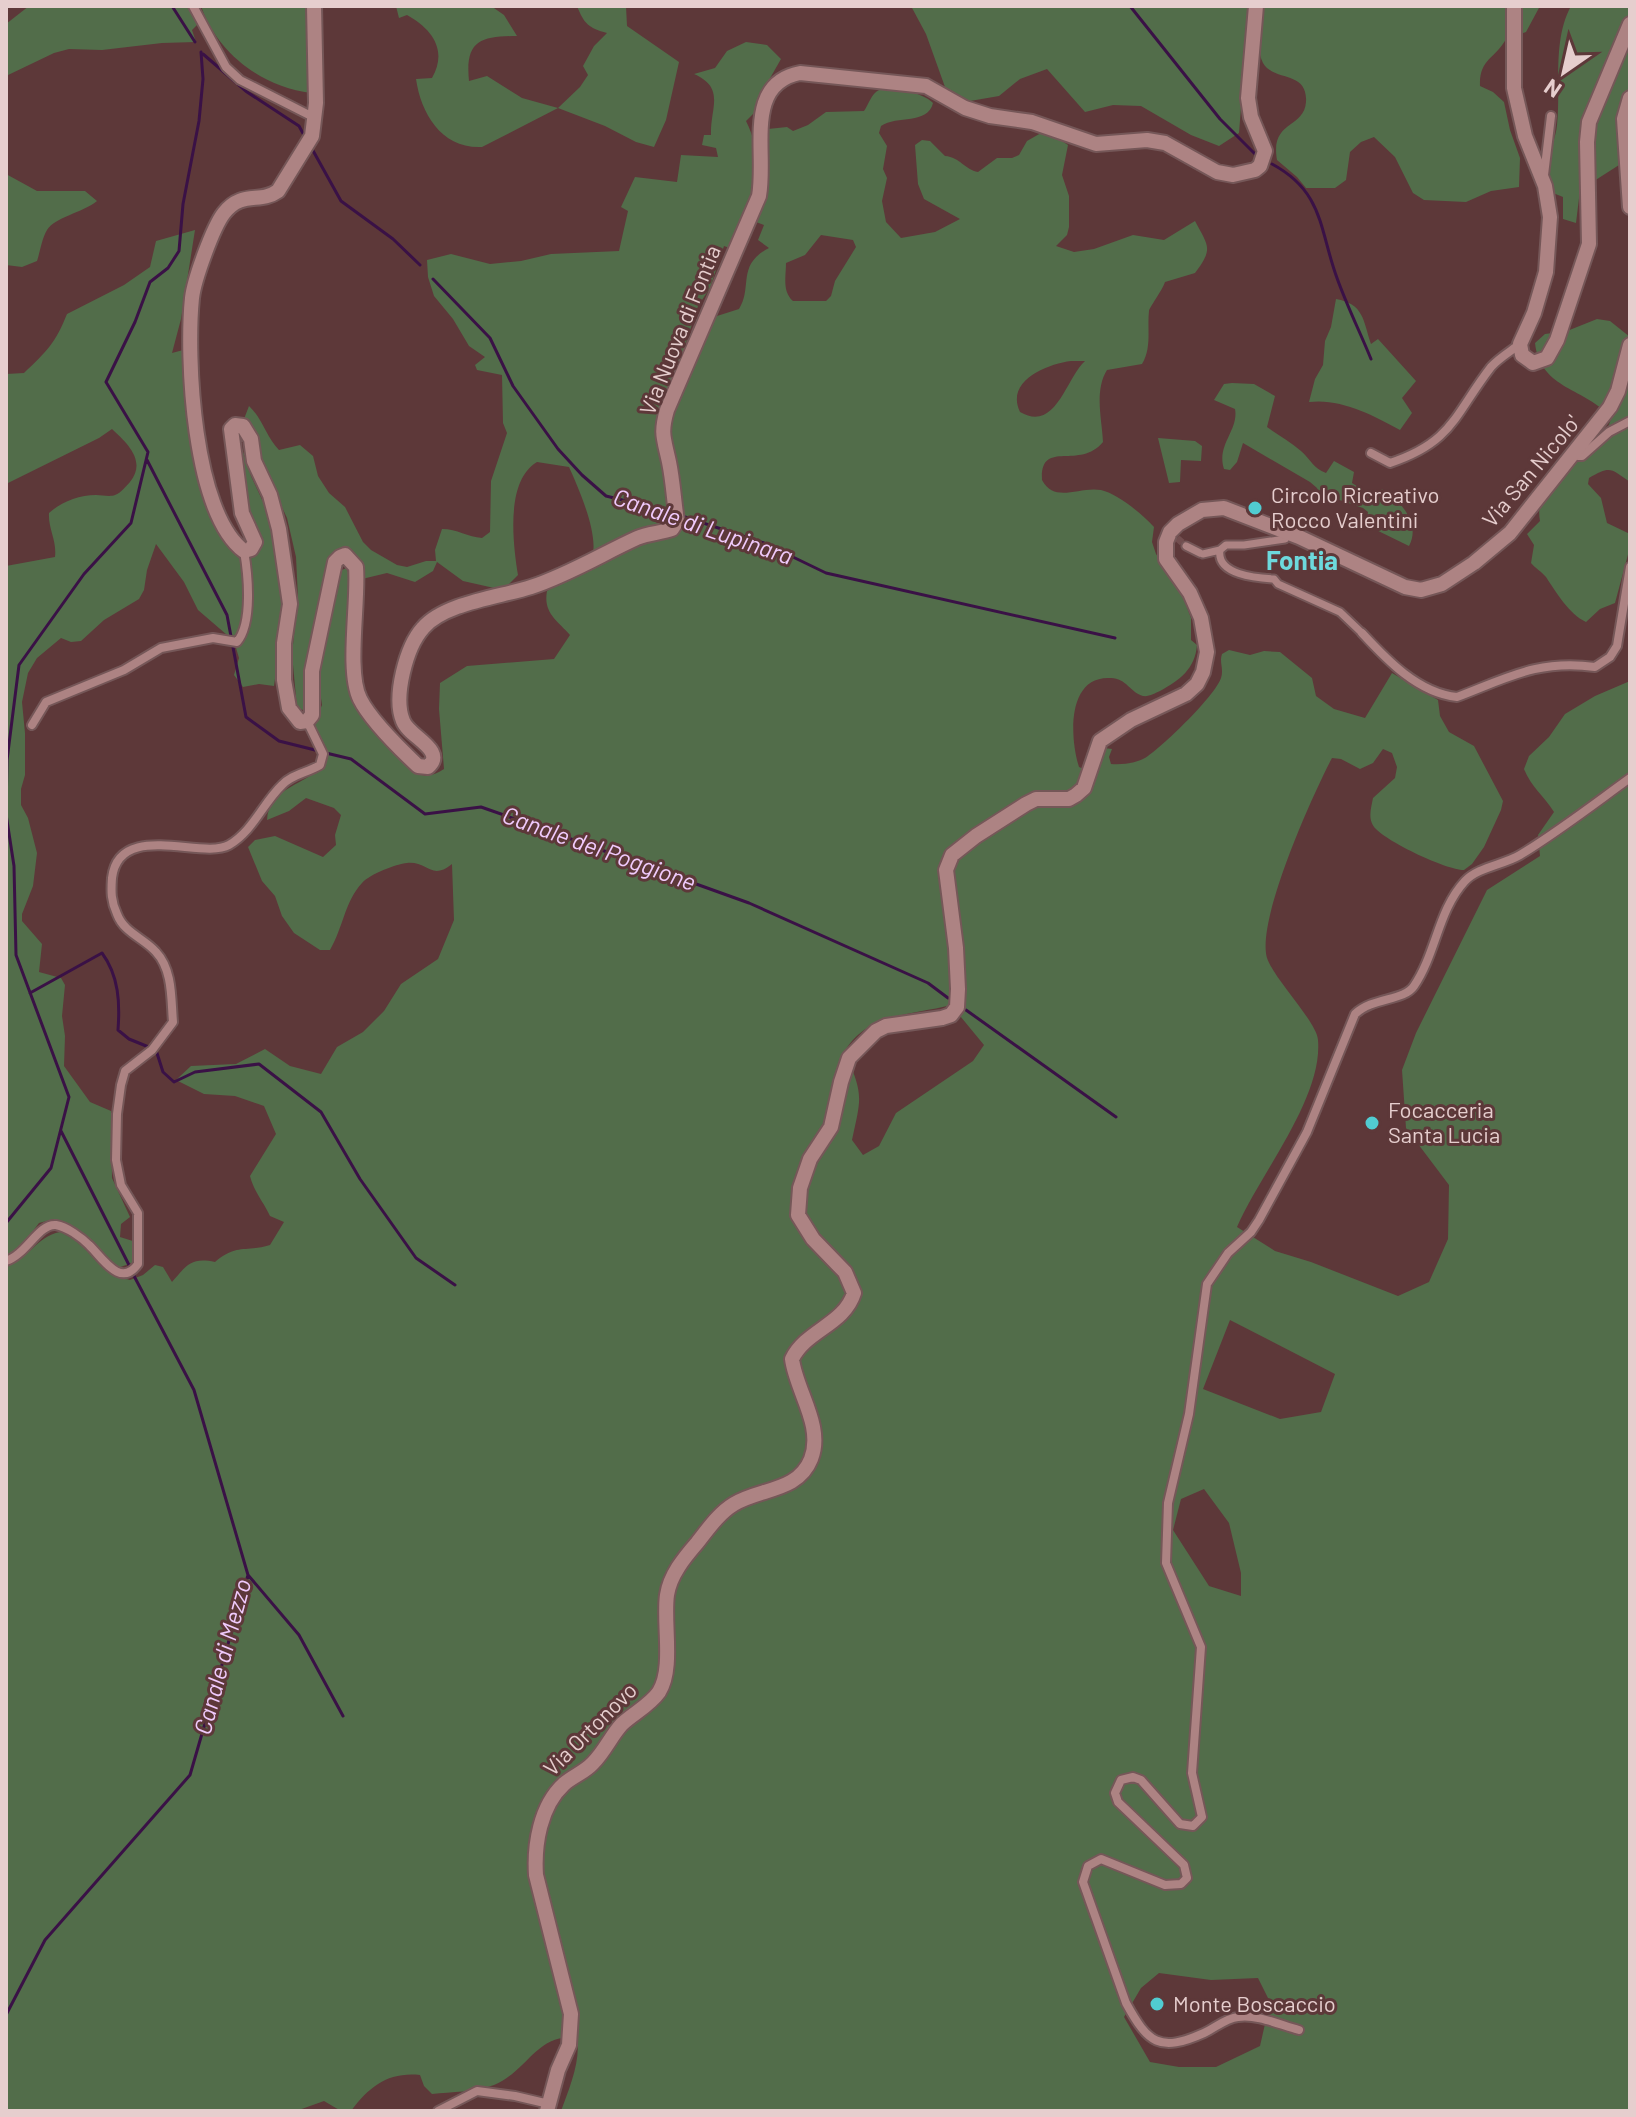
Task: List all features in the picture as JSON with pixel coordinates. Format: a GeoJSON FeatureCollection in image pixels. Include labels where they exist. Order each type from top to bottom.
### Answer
{"type":"FeatureCollection","features":[{"type":"Feature","properties":{"kind":"street"},"geometry":{"type":"LineString","coordinates":[[193,6],[226,67],[240,80],[315,118]]}},
{"type":"Feature","properties":{"kind":"street"},"geometry":{"type":"LineString","coordinates":[[244,551],[237,546],[217,510],[204,473],[191,388],[192,296],[217,223],[225,211],[245,196],[271,196],[278,191],[312,136],[315,118],[314,6]]}},
{"type":"Feature","properties":{"kind":"street","name":"Via Nuova di Fontia"},"geometry":{"type":"LineString","coordinates":[[307,721],[312,715],[312,671],[316,647],[335,562],[340,557],[349,557],[356,567],[355,675],[359,698],[404,753],[418,766],[428,767],[435,756],[431,749],[410,733],[402,720],[400,693],[416,638],[433,617],[532,587],[639,537],[672,529],[677,521],[669,460],[663,444],[663,426],[667,410],[759,196],[764,98],[780,80],[787,75],[800,73],[926,86],[965,108],[990,116],[1032,122],[1096,144],[1147,140],[1165,143],[1207,168],[1233,175],[1255,170],[1260,166],[1265,151],[1251,117],[1248,98],[1256,6]]}},
{"type":"Feature","properties":{"kind":"street"},"geometry":{"type":"LineString","coordinates":[[1371,453],[1390,463],[1432,444],[1451,426],[1493,364],[1520,344],[1534,313],[1546,272],[1550,217],[1543,180],[1525,136],[1514,88],[1514,6]]}},
{"type":"Feature","properties":{"kind":"street"},"geometry":{"type":"LineString","coordinates":[[1520,344],[1522,355],[1540,363],[1547,358],[1557,340],[1589,244],[1589,122],[1630,24]]}},
{"type":"Feature","properties":{"kind":"street"},"geometry":{"type":"LineString","coordinates":[[1630,98],[1624,119],[1630,207]]}},
{"type":"Feature","properties":{"kind":"street"},"geometry":{"type":"LineString","coordinates":[[1543,180],[1551,116]]}},
{"type":"Feature","properties":{"kind":"street","name":"Via San Nicolo'"},"geometry":{"type":"LineString","coordinates":[[1295,538],[1405,587],[1431,588],[1442,584],[1503,539],[1576,451],[1610,407],[1618,391],[1630,345]]}},
{"type":"Feature","properties":{"kind":"street"},"geometry":{"type":"LineString","coordinates":[[1576,451],[1578,456],[1582,456],[1609,432],[1630,421]]}},
{"type":"Feature","properties":{"kind":"street"},"geometry":{"type":"LineString","coordinates":[[6,1261],[21,1254],[49,1225],[58,1225],[89,1245],[110,1269],[126,1273],[134,1271],[138,1264],[138,1213],[121,1185],[116,1160],[117,1114],[125,1071],[152,1050],[173,1022],[170,983],[163,961],[118,918],[111,896],[117,861],[122,855],[152,845],[218,849],[237,839],[284,782],[320,765],[323,754],[307,721],[300,722],[292,715],[284,680],[284,643],[290,604],[279,529],[270,495],[254,461],[251,439],[247,430],[235,425],[229,432],[236,485],[242,513],[255,542],[251,549],[244,551]]}},
{"type":"Feature","properties":{"kind":"street","name":"Via Ortonovo"},"geometry":{"type":"LineString","coordinates":[[548,2108],[558,2070],[569,2045],[571,2014],[536,1875],[534,1857],[540,1825],[564,1784],[587,1770],[622,1725],[659,1691],[665,1664],[667,1596],[679,1565],[726,1510],[746,1498],[792,1482],[811,1458],[812,1425],[804,1394],[794,1374],[792,1359],[805,1341],[844,1313],[854,1293],[845,1272],[813,1239],[798,1215],[800,1188],[810,1159],[831,1127],[849,1058],[876,1031],[886,1026],[942,1018],[951,1015],[957,1007],[956,948],[947,863],[955,851],[1036,799],[1069,799],[1076,795],[1084,788],[1100,741],[1131,720],[1186,694],[1197,684],[1207,652],[1201,618],[1190,593],[1166,559],[1166,542],[1184,520],[1211,508],[1224,508],[1295,538]]}},
{"type":"Feature","properties":{"kind":"street"},"geometry":{"type":"LineString","coordinates":[[1186,546],[1202,553],[1220,550],[1226,545],[1285,539],[1259,527],[1261,522]]}},
{"type":"Feature","properties":{"kind":"street"},"geometry":{"type":"LineString","coordinates":[[1220,550],[1222,563],[1244,576],[1274,579],[1278,584],[1340,612],[1380,653],[1432,691],[1457,697],[1542,666],[1595,667],[1602,664],[1617,646],[1630,567]]}},
{"type":"Feature","properties":{"kind":"street"},"geometry":{"type":"LineString","coordinates":[[32,725],[46,702],[124,670],[161,648],[213,638],[232,643],[240,640],[247,603],[244,551]]}},
{"type":"Feature","properties":{"kind":"street"},"geometry":{"type":"LineString","coordinates":[[1299,2030],[1249,2016],[1233,2017],[1202,2034],[1163,2044],[1154,2042],[1126,2003],[1083,1882],[1088,1866],[1101,1859],[1165,1885],[1181,1884],[1187,1878],[1184,1865],[1118,1802],[1115,1793],[1121,1780],[1133,1777],[1141,1780],[1180,1824],[1193,1826],[1202,1817],[1192,1773],[1201,1647],[1166,1563],[1168,1503],[1197,1364],[1207,1284],[1228,1253],[1259,1220],[1307,1132],[1355,1014],[1369,1003],[1410,991],[1416,984],[1453,899],[1466,879],[1516,858],[1630,778]]}},
{"type":"Feature","properties":{"kind":"street"},"geometry":{"type":"LineString","coordinates":[[438,2111],[477,2091],[515,2096],[548,2108]]}},
{"type":"Feature","properties":{"kind":"green space"},"geometry":{"type":"Polygon","coordinates":[[[29,6],[189,6],[198,24],[192,30],[196,42],[102,50],[69,49],[6,76],[6,24],[29,6]]]}},
{"type":"Feature","properties":{"kind":"green space"},"geometry":{"type":"Polygon","coordinates":[[[201,6],[310,6],[311,93],[275,83],[244,65],[218,39],[201,6]]]}},
{"type":"Feature","properties":{"kind":"green space"},"geometry":{"type":"Polygon","coordinates":[[[396,6],[491,6],[504,15],[517,36],[493,37],[478,44],[470,57],[469,81],[487,76],[522,98],[558,108],[482,147],[468,146],[445,136],[423,105],[416,79],[432,78],[437,68],[438,49],[435,41],[424,27],[407,15],[399,18],[396,6]]]}},
{"type":"Feature","properties":{"kind":"green space"},"geometry":{"type":"Polygon","coordinates":[[[577,6],[626,6],[627,26],[679,62],[666,120],[654,147],[558,108],[588,75],[583,66],[594,46],[607,33],[588,24],[577,6]]]}},
{"type":"Feature","properties":{"kind":"green space"},"geometry":{"type":"Polygon","coordinates":[[[911,6],[1249,6],[1239,133],[1219,146],[1191,135],[1141,106],[1113,105],[1085,112],[1047,69],[1020,79],[999,96],[970,101],[945,87],[926,34],[911,6]]]}},
{"type":"Feature","properties":{"kind":"green space"},"geometry":{"type":"Polygon","coordinates":[[[1262,6],[1540,6],[1526,32],[1506,39],[1485,65],[1480,77],[1480,86],[1504,102],[1520,158],[1519,187],[1491,191],[1466,202],[1424,200],[1413,193],[1395,157],[1374,137],[1361,142],[1350,152],[1346,180],[1335,188],[1306,188],[1277,160],[1278,138],[1300,117],[1306,102],[1302,85],[1275,73],[1263,63],[1259,43],[1262,6]]]}},
{"type":"Feature","properties":{"kind":"green space"},"geometry":{"type":"Polygon","coordinates":[[[1571,6],[1630,6],[1630,158],[1580,190],[1576,223],[1563,219],[1563,197],[1553,193],[1548,166],[1557,125],[1561,34],[1571,6]]]}},
{"type":"Feature","properties":{"kind":"green space"},"geometry":{"type":"Polygon","coordinates":[[[746,42],[767,45],[781,59],[761,94],[758,109],[746,121],[753,139],[757,171],[750,201],[732,249],[724,246],[710,288],[698,306],[682,355],[688,354],[717,316],[739,309],[752,262],[769,248],[758,240],[764,225],[756,222],[766,188],[768,129],[787,127],[793,131],[826,112],[864,111],[874,94],[884,88],[907,91],[933,103],[925,114],[888,123],[881,126],[879,133],[887,146],[883,169],[887,178],[882,201],[886,222],[901,238],[935,232],[960,219],[924,199],[918,184],[915,145],[922,140],[930,141],[945,156],[978,172],[997,158],[1019,155],[1027,141],[1041,133],[1056,137],[1068,145],[1062,175],[1069,196],[1069,227],[1067,235],[1056,246],[1074,252],[1094,249],[1133,235],[1164,240],[1195,221],[1203,236],[1207,252],[1195,273],[1165,282],[1150,309],[1148,345],[1142,364],[1107,370],[1103,378],[1100,415],[1103,442],[1083,454],[1054,457],[1047,460],[1043,467],[1042,480],[1054,491],[1093,489],[1108,492],[1154,527],[1152,542],[1156,554],[1179,586],[1191,618],[1191,640],[1197,645],[1193,661],[1185,673],[1152,695],[1139,694],[1121,680],[1111,678],[1096,680],[1086,687],[1079,697],[1073,726],[1079,767],[1086,770],[1104,748],[1112,749],[1109,757],[1111,764],[1130,763],[1148,756],[1188,720],[1217,686],[1222,675],[1222,654],[1229,650],[1250,655],[1264,651],[1280,652],[1312,678],[1316,696],[1334,709],[1365,718],[1392,673],[1438,700],[1440,716],[1449,732],[1474,746],[1503,801],[1484,847],[1472,864],[1464,870],[1456,869],[1404,848],[1373,826],[1370,814],[1373,798],[1395,778],[1397,767],[1392,753],[1383,749],[1373,763],[1360,769],[1332,758],[1288,857],[1266,940],[1271,967],[1316,1032],[1317,1063],[1301,1111],[1237,1227],[1275,1251],[1398,1296],[1429,1282],[1448,1239],[1449,1185],[1406,1128],[1402,1070],[1416,1033],[1487,890],[1540,856],[1538,835],[1554,812],[1524,769],[1529,756],[1549,737],[1565,714],[1595,696],[1630,681],[1630,2111],[561,2111],[574,2075],[578,2047],[577,2038],[563,2038],[542,2047],[506,2079],[494,2085],[432,2094],[424,2086],[420,2075],[398,2076],[381,2082],[365,2094],[351,2111],[341,2111],[324,2101],[296,2111],[6,2111],[6,1266],[45,1238],[60,1232],[71,1237],[108,1271],[130,1280],[143,1275],[155,1265],[163,1267],[172,1282],[195,1262],[215,1262],[236,1250],[270,1245],[284,1222],[270,1216],[250,1176],[276,1134],[264,1106],[235,1096],[204,1094],[176,1080],[191,1066],[236,1064],[265,1049],[290,1066],[321,1074],[337,1047],[363,1032],[384,1011],[401,984],[438,959],[454,920],[452,864],[434,871],[414,863],[402,864],[377,873],[362,883],[352,898],[330,950],[320,950],[294,933],[282,916],[275,896],[262,881],[248,847],[255,840],[275,836],[323,857],[336,845],[335,835],[341,815],[334,808],[306,798],[289,811],[267,820],[275,799],[313,774],[328,757],[326,747],[313,727],[322,705],[317,672],[340,571],[346,568],[349,574],[348,666],[409,767],[421,775],[430,775],[444,769],[440,683],[467,666],[554,659],[570,635],[549,611],[547,591],[580,573],[593,555],[592,530],[569,467],[537,462],[520,483],[516,498],[513,531],[518,575],[503,590],[463,581],[437,562],[433,571],[415,582],[387,573],[362,579],[347,551],[320,601],[304,676],[303,710],[297,708],[292,654],[298,598],[296,557],[287,518],[263,467],[254,434],[244,419],[249,406],[279,450],[300,445],[313,456],[318,476],[329,493],[345,507],[363,542],[397,565],[407,567],[436,561],[435,550],[442,529],[482,538],[490,532],[491,481],[507,433],[503,423],[502,375],[477,370],[475,365],[485,357],[469,346],[434,296],[427,260],[451,254],[490,264],[551,254],[619,251],[628,211],[621,207],[635,177],[677,182],[681,155],[718,157],[716,148],[702,145],[704,135],[711,135],[713,92],[704,80],[694,74],[715,68],[727,51],[746,42]],[[821,235],[805,255],[786,263],[787,293],[793,301],[826,301],[856,247],[853,240],[821,235]],[[1085,361],[1051,366],[1023,383],[1018,391],[1020,412],[1032,417],[1051,410],[1085,361]],[[951,1005],[892,1018],[866,1029],[845,1051],[859,1095],[852,1140],[863,1155],[879,1146],[896,1113],[973,1061],[984,1045],[951,1005]],[[1230,1320],[1203,1389],[1280,1419],[1321,1412],[1335,1374],[1230,1320]],[[1204,1489],[1181,1499],[1173,1530],[1209,1586],[1241,1596],[1241,1573],[1229,1523],[1204,1489]],[[1159,1973],[1141,1988],[1124,2017],[1150,2062],[1179,2067],[1216,2067],[1260,2046],[1270,2002],[1258,1978],[1211,1980],[1159,1973]]]}},
{"type":"Feature","properties":{"kind":"green space"},"geometry":{"type":"Polygon","coordinates":[[[6,174],[37,191],[85,191],[97,201],[62,218],[47,230],[37,261],[22,267],[6,265],[6,174]]]}},
{"type":"Feature","properties":{"kind":"green space"},"geometry":{"type":"Polygon","coordinates":[[[195,230],[181,319],[172,353],[187,349],[193,445],[206,506],[235,552],[241,556],[253,556],[240,442],[266,508],[281,571],[284,612],[274,686],[259,684],[243,687],[234,675],[239,658],[234,641],[198,610],[184,582],[156,544],[139,599],[104,620],[81,641],[71,642],[61,638],[37,658],[28,673],[22,702],[25,775],[21,805],[28,818],[37,853],[33,886],[22,921],[42,944],[39,972],[61,978],[65,985],[62,1016],[64,1066],[90,1102],[111,1111],[112,1178],[130,1217],[121,1224],[120,1237],[136,1242],[134,1262],[118,1268],[91,1240],[54,1219],[39,1223],[19,1250],[6,1256],[6,566],[55,557],[49,513],[77,498],[117,494],[135,474],[136,460],[124,440],[112,429],[6,484],[6,374],[24,373],[39,359],[54,340],[67,314],[124,285],[150,267],[156,241],[195,230]]]}},
{"type":"Feature","properties":{"kind":"green space"},"geometry":{"type":"Polygon","coordinates":[[[1336,299],[1357,309],[1371,344],[1378,339],[1416,381],[1402,398],[1412,413],[1400,430],[1368,413],[1344,405],[1309,402],[1315,379],[1323,365],[1325,341],[1336,299]]]}},
{"type":"Feature","properties":{"kind":"green space"},"geometry":{"type":"Polygon","coordinates":[[[1597,319],[1610,321],[1630,337],[1630,482],[1607,470],[1589,478],[1588,484],[1601,498],[1607,523],[1630,534],[1630,547],[1615,603],[1600,609],[1586,622],[1569,608],[1546,577],[1531,563],[1534,545],[1527,534],[1540,521],[1540,505],[1546,491],[1595,444],[1611,418],[1590,400],[1555,379],[1539,358],[1535,343],[1545,334],[1567,331],[1597,319]]]}},
{"type":"Feature","properties":{"kind":"green space"},"geometry":{"type":"Polygon","coordinates":[[[1224,384],[1254,384],[1275,396],[1267,427],[1297,448],[1318,469],[1326,473],[1334,461],[1354,472],[1352,483],[1375,498],[1382,489],[1389,501],[1397,500],[1411,522],[1413,534],[1409,546],[1366,525],[1368,512],[1363,508],[1319,493],[1310,482],[1243,443],[1237,462],[1230,470],[1224,469],[1223,452],[1234,424],[1235,409],[1214,400],[1224,384]]]}},
{"type":"Feature","properties":{"kind":"green space"},"geometry":{"type":"Polygon","coordinates":[[[1158,438],[1195,441],[1202,446],[1201,461],[1181,460],[1180,482],[1169,483],[1158,438]]]}},
{"type":"Feature","properties":{"kind":"waterway"},"geometry":{"type":"LineString","coordinates":[[172,6],[195,42]]}},
{"type":"Feature","properties":{"kind":"waterway"},"geometry":{"type":"LineString","coordinates":[[1130,6],[1220,119],[1257,156]]}},
{"type":"Feature","properties":{"kind":"waterway"},"geometry":{"type":"LineString","coordinates":[[6,1223],[51,1168],[69,1097],[16,955],[14,866],[6,814],[7,760],[19,665],[84,574],[131,523],[148,452],[106,382],[150,282],[168,268],[179,251],[183,204],[199,121],[203,79],[201,52]]}},
{"type":"Feature","properties":{"kind":"waterway","name":"Canale di Lupinara"},"geometry":{"type":"LineString","coordinates":[[203,54],[247,92],[299,126],[305,137]]}},
{"type":"Feature","properties":{"kind":"waterway","name":"Canale di Lupinara"},"geometry":{"type":"LineString","coordinates":[[311,147],[341,201],[393,239],[420,265]]}},
{"type":"Feature","properties":{"kind":"waterway"},"geometry":{"type":"LineString","coordinates":[[1272,164],[1289,175],[1311,199],[1341,288],[1371,359]]}},
{"type":"Feature","properties":{"kind":"waterway","name":"Canale di Lupinara"},"geometry":{"type":"LineString","coordinates":[[433,279],[490,338],[513,386],[558,449],[582,475],[606,496],[671,512]]}},
{"type":"Feature","properties":{"kind":"waterway","name":"Canale del Poggione"},"geometry":{"type":"LineString","coordinates":[[147,460],[227,615],[246,717],[279,741],[319,751]]}},
{"type":"Feature","properties":{"kind":"waterway","name":"Canale di Lupinara"},"geometry":{"type":"LineString","coordinates":[[682,516],[764,543],[826,573],[1115,638]]}},
{"type":"Feature","properties":{"kind":"waterway","name":"Canale del Poggione"},"geometry":{"type":"LineString","coordinates":[[326,753],[351,759],[425,814],[481,807],[518,820],[749,903],[928,983],[948,998]]}},
{"type":"Feature","properties":{"kind":"waterway"},"geometry":{"type":"LineString","coordinates":[[30,993],[102,953],[112,971],[117,990],[118,1030],[129,1039],[156,1050],[163,1072],[174,1082],[195,1072],[259,1064],[321,1112],[360,1179],[416,1258],[455,1285]]}},
{"type":"Feature","properties":{"kind":"waterway","name":"Canale del Poggione"},"geometry":{"type":"LineString","coordinates":[[966,1010],[1116,1117]]}},
{"type":"Feature","properties":{"kind":"waterway","name":"Canale di Mezzo"},"geometry":{"type":"LineString","coordinates":[[61,1131],[130,1267]]}},
{"type":"Feature","properties":{"kind":"waterway","name":"Canale di Mezzo"},"geometry":{"type":"LineString","coordinates":[[6,2015],[45,1940],[190,1775],[248,1575],[194,1390],[133,1274]]}},
{"type":"Feature","properties":{"kind":"waterway"},"geometry":{"type":"LineString","coordinates":[[248,1575],[299,1635],[343,1716]]}},
{"type":"Feature","properties":{"kind":"tunnel"},"geometry":{"type":"LineString","coordinates":[[1177,538],[1186,546]]}},
{"type":"Feature","properties":{"kind":"place","name":"Circolo Ricreativo Rocco Valentini"},"geometry":{"type":"Point","coordinates":[1255,508]}},
{"type":"Feature","properties":{"kind":"place","name":"Focacceria Santa Lucia"},"geometry":{"type":"Point","coordinates":[1372,1123]}},
{"type":"Feature","properties":{"kind":"place","name":"Monte Boscaccio"},"geometry":{"type":"Point","coordinates":[1157,2004]}},
{"type":"Feature","properties":{"kind":"district","name":"Fontia"},"geometry":{"type":"Point","coordinates":[1302,561]}}]}
